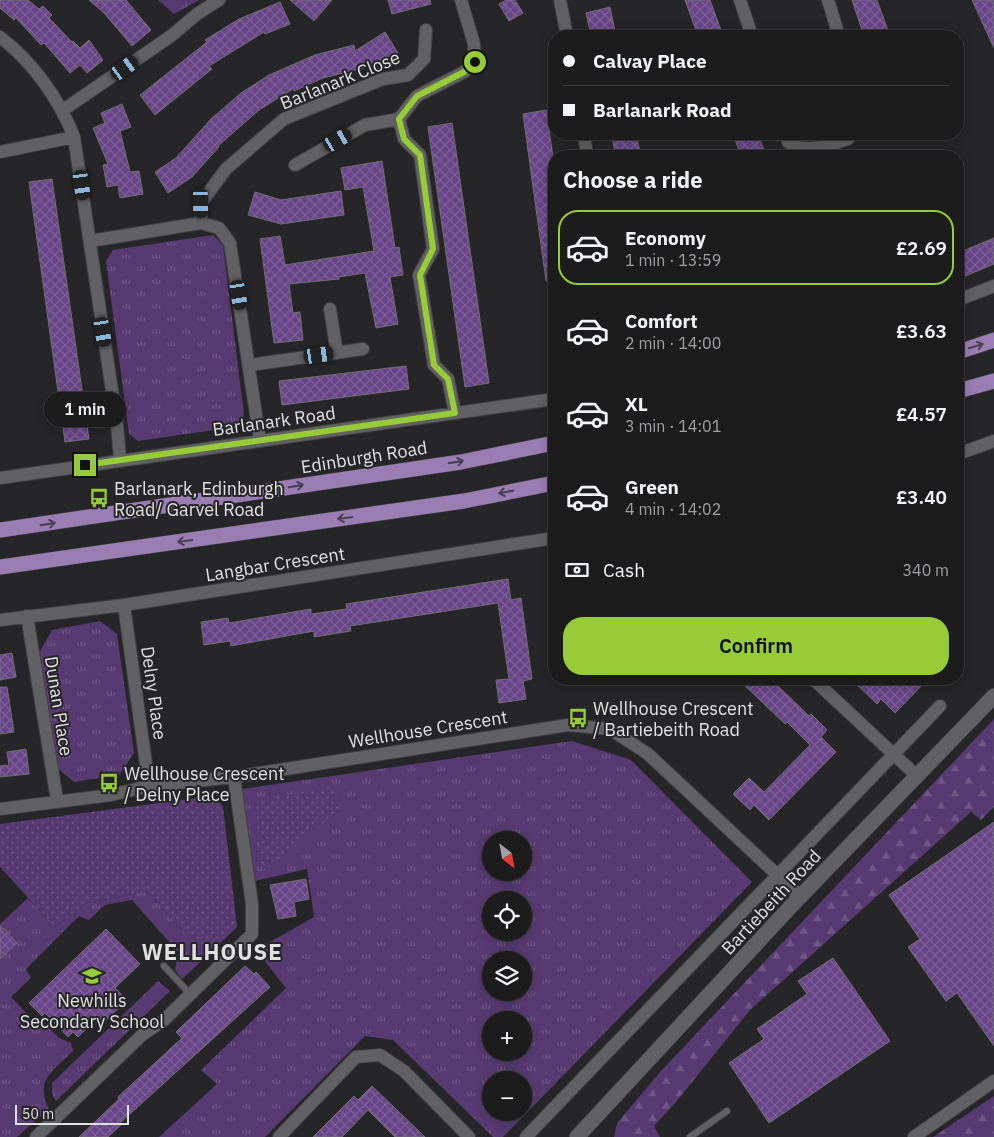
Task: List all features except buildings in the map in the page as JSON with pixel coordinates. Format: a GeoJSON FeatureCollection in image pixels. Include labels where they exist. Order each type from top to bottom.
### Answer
{"type":"FeatureCollection","features":[{"type":"Feature","properties":{"kind":"main road"},"geometry":{"type":"LineString","coordinates":[[964,350],[994,340]]}},
{"type":"Feature","properties":{"kind":"main road"},"geometry":{"type":"LineString","coordinates":[[964,389],[994,381]]}},
{"type":"Feature","properties":{"kind":"main road","name":"Edinburgh Road"},"geometry":{"type":"LineString","coordinates":[[0,530],[462,462],[548,444]]}},
{"type":"Feature","properties":{"kind":"main road"},"geometry":{"type":"LineString","coordinates":[[0,567],[464,501],[548,484]]}},
{"type":"Feature","properties":{"kind":"street"},"geometry":{"type":"LineString","coordinates":[[64,110],[171,36],[197,14],[219,0]]}},
{"type":"Feature","properties":{"kind":"street"},"geometry":{"type":"LineString","coordinates":[[295,165],[365,124],[399,119],[417,96],[464,72],[475,62],[474,44],[461,0]]}},
{"type":"Feature","properties":{"kind":"street"},"geometry":{"type":"LineString","coordinates":[[560,0],[566,30]]}},
{"type":"Feature","properties":{"kind":"street"},"geometry":{"type":"LineString","coordinates":[[740,0],[750,30]]}},
{"type":"Feature","properties":{"kind":"street"},"geometry":{"type":"LineString","coordinates":[[828,0],[837,30]]}},
{"type":"Feature","properties":{"kind":"street","name":"Barlanark Close"},"geometry":{"type":"LineString","coordinates":[[201,223],[201,203],[226,169],[284,119],[383,79],[408,74],[424,59],[426,30]]}},
{"type":"Feature","properties":{"kind":"street"},"geometry":{"type":"LineString","coordinates":[[0,37],[42,79],[64,110],[74,137],[120,459]]}},
{"type":"Feature","properties":{"kind":"street"},"geometry":{"type":"LineString","coordinates":[[399,119],[404,139],[420,155],[433,249],[420,275],[434,365],[448,379],[455,413]]}},
{"type":"Feature","properties":{"kind":"street"},"geometry":{"type":"LineString","coordinates":[[0,152],[74,137]]}},
{"type":"Feature","properties":{"kind":"street"},"geometry":{"type":"LineString","coordinates":[[788,142],[796,148],[810,149],[844,140]]}},
{"type":"Feature","properties":{"kind":"street"},"geometry":{"type":"LineString","coordinates":[[90,241],[201,223],[219,228],[230,243],[260,441]]}},
{"type":"Feature","properties":{"kind":"street"},"geometry":{"type":"LineString","coordinates":[[964,298],[994,286]]}},
{"type":"Feature","properties":{"kind":"street"},"geometry":{"type":"LineString","coordinates":[[330,308],[336,353]]}},
{"type":"Feature","properties":{"kind":"street"},"geometry":{"type":"LineString","coordinates":[[250,365],[363,349]]}},
{"type":"Feature","properties":{"kind":"street","name":"Barlanark Road"},"geometry":{"type":"LineString","coordinates":[[0,478],[120,459],[548,400]]}},
{"type":"Feature","properties":{"kind":"street"},"geometry":{"type":"LineString","coordinates":[[964,452],[994,441]]}},
{"type":"Feature","properties":{"kind":"street","name":"Langbar Crescent"},"geometry":{"type":"LineString","coordinates":[[0,620],[124,605],[548,539]]}},
{"type":"Feature","properties":{"kind":"street","name":"Delny Place"},"geometry":{"type":"LineString","coordinates":[[124,605],[149,786]]}},
{"type":"Feature","properties":{"kind":"street","name":"Dunan Place"},"geometry":{"type":"LineString","coordinates":[[27,616],[57,800]]}},
{"type":"Feature","properties":{"kind":"street"},"geometry":{"type":"LineString","coordinates":[[819,685],[917,776]]}},
{"type":"Feature","properties":{"kind":"street","name":"Bartiebeith Road"},"geometry":{"type":"LineString","coordinates":[[577,1137],[801,896],[994,696]]}},
{"type":"Feature","properties":{"kind":"street","name":"Bartiebeith Road"},"geometry":{"type":"LineString","coordinates":[[526,1137],[940,706]]}},
{"type":"Feature","properties":{"kind":"street","name":"Wellhouse Crescent"},"geometry":{"type":"LineString","coordinates":[[0,809],[57,800],[112,795],[149,786],[234,777],[568,725],[610,729],[648,754],[801,896]]}},
{"type":"Feature","properties":{"kind":"street"},"geometry":{"type":"LineString","coordinates":[[36,1137],[142,1034],[163,1021],[191,995],[252,934],[252,904],[234,777]]}},
{"type":"Feature","properties":{"kind":"street"},"geometry":{"type":"LineString","coordinates":[[278,1137],[356,1057],[380,1055],[404,1071],[469,1137]]}},
{"type":"Feature","properties":{"kind":"street"},"geometry":{"type":"LineString","coordinates":[[914,1137],[994,1081]]}},
{"type":"Feature","properties":{"kind":"lane"},"geometry":{"type":"LineString","coordinates":[[164,966],[191,995]]}},
{"type":"Feature","properties":{"kind":"lane"},"geometry":{"type":"LineString","coordinates":[[690,1137],[727,1111]]}},
{"type":"Feature","properties":{"kind":"green space"},"geometry":{"type":"Polygon","coordinates":[[[158,0],[199,0],[174,14],[158,0]]]}},
{"type":"Feature","properties":{"kind":"green space"},"geometry":{"type":"Polygon","coordinates":[[[213,235],[223,245],[244,415],[235,427],[138,441],[129,434],[106,261],[113,250],[213,235]]]}},
{"type":"Feature","properties":{"kind":"green space"},"geometry":{"type":"Polygon","coordinates":[[[100,621],[117,634],[134,753],[119,775],[74,782],[57,768],[39,653],[52,630],[100,621]]]}},
{"type":"Feature","properties":{"kind":"green space"},"geometry":{"type":"Polygon","coordinates":[[[994,719],[994,807],[981,820],[971,812],[750,1010],[676,1102],[654,1126],[660,1137],[614,1137],[617,1123],[660,1072],[994,719]]]}},
{"type":"Feature","properties":{"kind":"green space"},"geometry":{"type":"Polygon","coordinates":[[[572,741],[631,760],[752,882],[532,1107],[532,1071],[482,1071],[482,1121],[519,1121],[503,1137],[493,1137],[393,1040],[365,1036],[265,1137],[159,1137],[217,1084],[201,1070],[286,988],[256,950],[314,917],[307,869],[255,881],[242,789],[572,741]]]}},
{"type":"Feature","properties":{"kind":"green space"},"geometry":{"type":"Polygon","coordinates":[[[333,787],[341,809],[262,871],[255,800],[333,787]]]}},
{"type":"Feature","properties":{"kind":"green space"},"geometry":{"type":"Polygon","coordinates":[[[212,796],[223,806],[237,927],[206,957],[147,891],[87,903],[55,927],[0,867],[0,824],[212,796]]]}},
{"type":"Feature","properties":{"kind":"green space"},"geometry":{"type":"Polygon","coordinates":[[[147,891],[206,957],[182,979],[175,970],[178,952],[132,900],[105,905],[89,920],[79,916],[26,969],[31,978],[11,997],[35,1022],[39,1018],[59,1038],[71,1043],[73,1051],[53,1070],[45,1083],[45,1099],[49,1109],[17,1137],[0,1137],[0,959],[17,943],[0,924],[28,898],[55,927],[87,903],[147,891]]]}},
{"type":"Feature","properties":{"kind":"green space"},"geometry":{"type":"Polygon","coordinates":[[[158,981],[170,991],[56,1101],[52,1094],[52,1083],[158,981]]]}},
{"type":"Feature","properties":{"kind":"green space"},"geometry":{"type":"Polygon","coordinates":[[[994,1096],[994,1137],[933,1137],[994,1096]]]}},
{"type":"Feature","properties":{"kind":"place","name":"Barlanark, Edinburgh Road/ Garvel Road"},"geometry":{"type":"Point","coordinates":[99,498]}},
{"type":"Feature","properties":{"kind":"place","name":"Wellhouse Crescent / Bartiebeith Road"},"geometry":{"type":"Point","coordinates":[578,718]}},
{"type":"Feature","properties":{"kind":"place","name":"Wellhouse Crescent / Delny Place"},"geometry":{"type":"Point","coordinates":[109,783]}},
{"type":"Feature","properties":{"kind":"place","name":"Newhills Secondary School"},"geometry":{"type":"Point","coordinates":[92,976]}},
{"type":"Feature","properties":{"kind":"district","name":"WELLHOUSE"},"geometry":{"type":"Point","coordinates":[212,951]}},
{"type":"Feature","properties":{"kind":"route"},"geometry":{"type":"LineString","coordinates":[[85,465],[455,413],[448,379],[434,365],[420,275],[433,249],[420,155],[404,139],[399,119],[417,96],[464,72],[475,62]]}}]}
